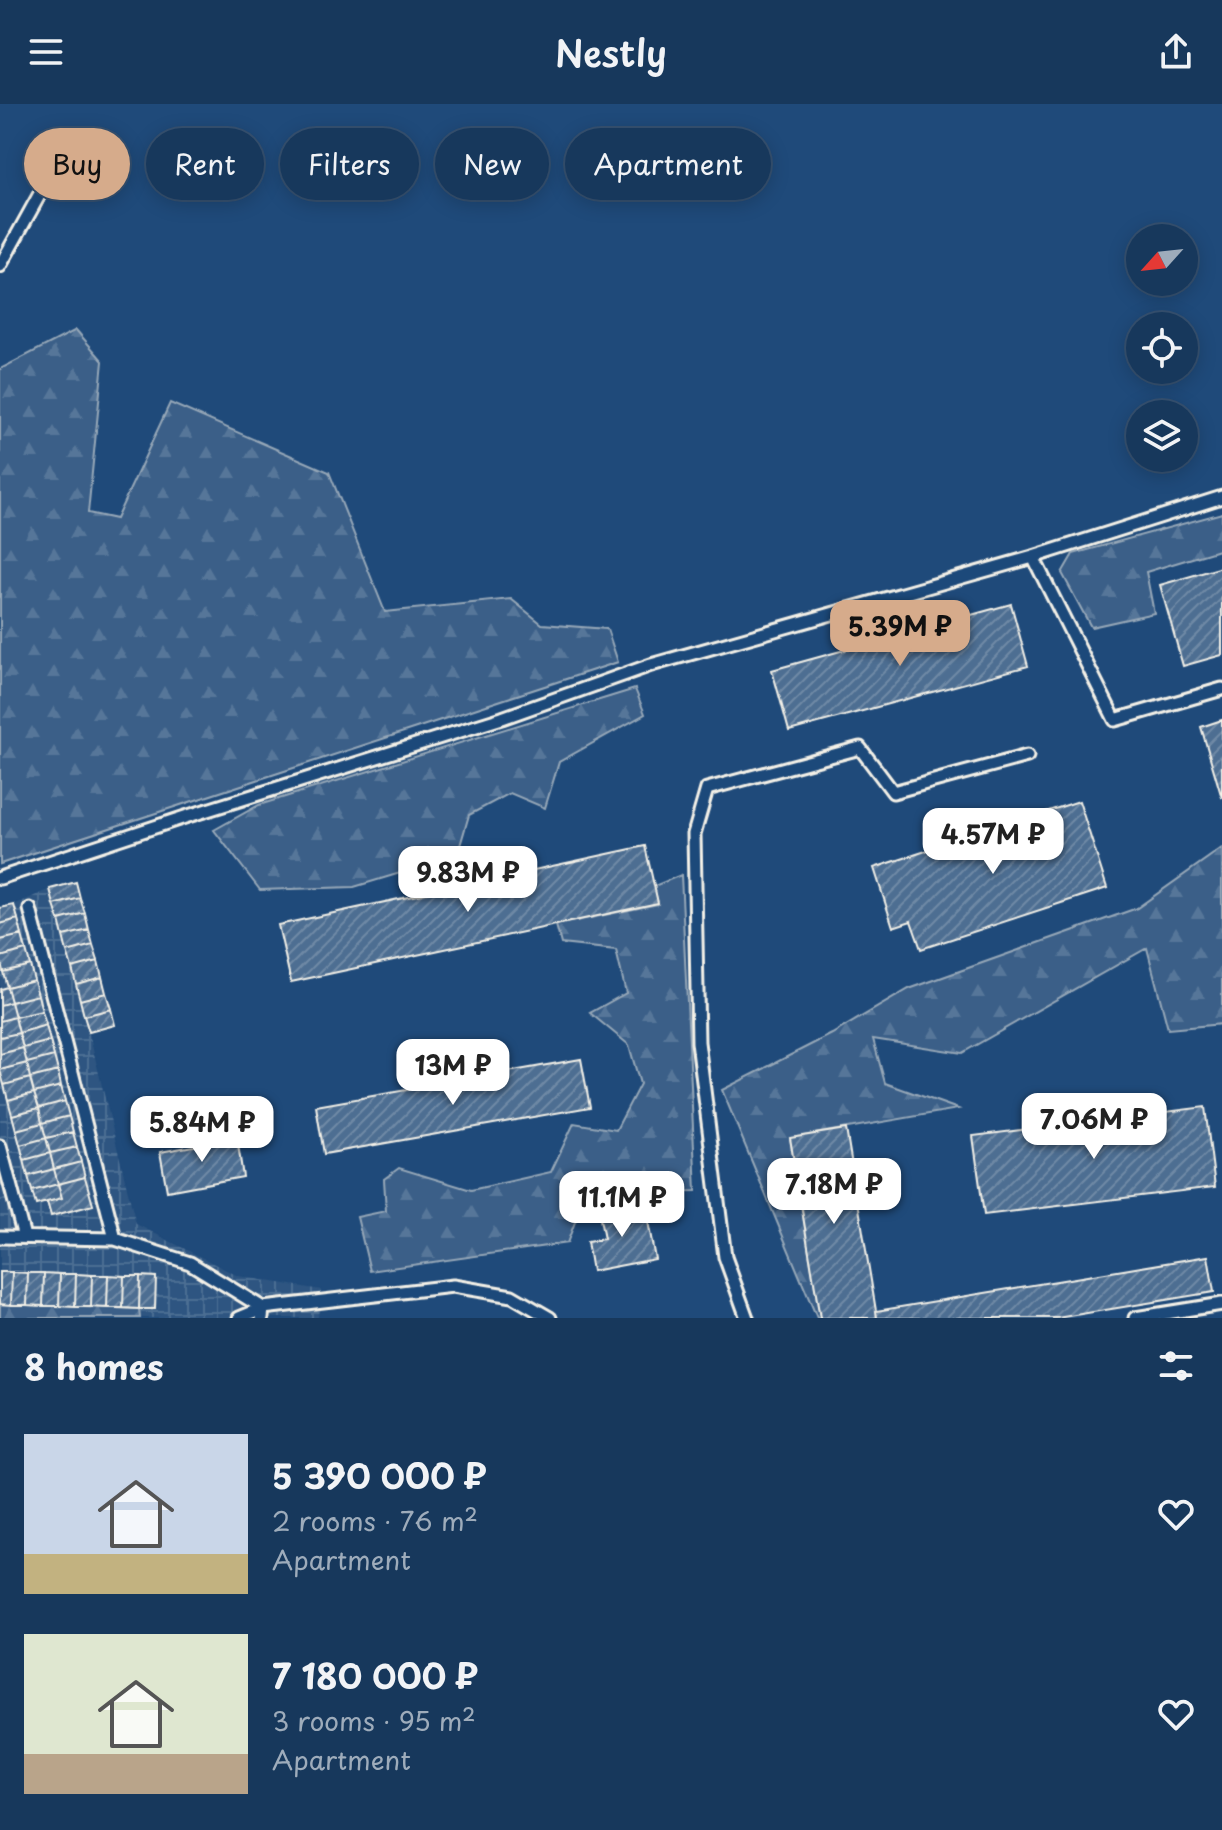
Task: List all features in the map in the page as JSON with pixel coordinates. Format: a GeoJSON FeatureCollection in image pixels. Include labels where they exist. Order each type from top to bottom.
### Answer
{"type":"FeatureCollection","features":[{"type":"Feature","properties":{"kind":"lane"},"geometry":{"type":"LineString","coordinates":[[0,266],[36,200]]}},
{"type":"Feature","properties":{"kind":"lane"},"geometry":{"type":"LineString","coordinates":[[0,878],[502,718],[651,665],[1033,557],[1222,497]]}},
{"type":"Feature","properties":{"kind":"lane"},"geometry":{"type":"LineString","coordinates":[[1033,557],[1115,720],[1222,689]]}},
{"type":"Feature","properties":{"kind":"lane"},"geometry":{"type":"LineString","coordinates":[[747,1318],[725,1257],[698,1042],[694,834],[707,789],[860,748],[893,792],[1027,756]]}},
{"type":"Feature","properties":{"kind":"lane"},"geometry":{"type":"LineString","coordinates":[[30,909],[115,1239]]}},
{"type":"Feature","properties":{"kind":"lane"},"geometry":{"type":"LineString","coordinates":[[0,1146],[24,1237]]}},
{"type":"Feature","properties":{"kind":"lane"},"geometry":{"type":"LineString","coordinates":[[0,1237],[115,1239],[190,1263],[262,1313]]}},
{"type":"Feature","properties":{"kind":"lane"},"geometry":{"type":"LineString","coordinates":[[239,1318],[453,1286],[512,1296],[550,1318]]}},
{"type":"Feature","properties":{"kind":"lane"},"geometry":{"type":"LineString","coordinates":[[1135,1318],[1222,1304]]}},
{"type":"Feature","properties":{"kind":"shaded area"},"geometry":{"type":"Polygon","coordinates":[[[76,882],[115,1025],[89,1033],[136,1224],[238,1276],[321,1290],[318,1318],[0,1318],[0,908],[76,882]]]}},
{"type":"Feature","properties":{"kind":"green space"},"geometry":{"type":"Polygon","coordinates":[[[76,330],[103,361],[88,513],[116,519],[170,403],[329,472],[385,612],[511,599],[542,624],[607,629],[618,662],[0,864],[0,369],[76,330]]]}},
{"type":"Feature","properties":{"kind":"green space"},"geometry":{"type":"Polygon","coordinates":[[[1222,513],[1222,549],[1146,572],[1154,613],[1091,627],[1062,573],[1073,554],[1222,513]]]}},
{"type":"Feature","properties":{"kind":"green space"},"geometry":{"type":"Polygon","coordinates":[[[635,689],[645,714],[559,762],[545,808],[510,793],[469,815],[457,856],[354,887],[260,890],[214,830],[259,805],[635,689]]]}},
{"type":"Feature","properties":{"kind":"green space"},"geometry":{"type":"Polygon","coordinates":[[[1222,848],[1222,1024],[1168,1029],[1147,948],[962,1053],[873,1039],[885,1083],[958,1109],[790,1138],[820,1318],[817,1318],[722,1090],[832,1034],[909,989],[1137,908],[1222,848]]]}},
{"type":"Feature","properties":{"kind":"green space"},"geometry":{"type":"Polygon","coordinates":[[[681,875],[696,1191],[586,1193],[567,1243],[370,1271],[357,1217],[386,1211],[384,1179],[399,1168],[471,1190],[551,1172],[574,1123],[616,1130],[640,1084],[629,1045],[590,1013],[626,993],[616,950],[561,944],[556,925],[658,904],[654,886],[681,875]]]}},
{"type":"Feature","properties":{"kind":"green space"},"geometry":{"type":"Polygon","coordinates":[[[0,1304],[139,1309],[140,1318],[0,1318],[0,1304]]]}},
{"type":"Feature","properties":{"kind":"building"},"geometry":{"type":"Polygon","coordinates":[[[1222,567],[1222,655],[1183,666],[1160,585],[1222,567]]]}},
{"type":"Feature","properties":{"kind":"building"},"geometry":{"type":"Polygon","coordinates":[[[1011,604],[1028,666],[789,731],[772,670],[1011,604]]]}},
{"type":"Feature","properties":{"kind":"building"},"geometry":{"type":"Polygon","coordinates":[[[1222,720],[1222,798],[1201,727],[1222,720]]]}},
{"type":"Feature","properties":{"kind":"building"},"geometry":{"type":"Polygon","coordinates":[[[1079,801],[1107,888],[921,949],[911,921],[893,927],[874,868],[1079,801]]]}},
{"type":"Feature","properties":{"kind":"building"},"geometry":{"type":"Polygon","coordinates":[[[645,846],[658,903],[291,982],[278,925],[645,846]]]}},
{"type":"Feature","properties":{"kind":"building"},"geometry":{"type":"Polygon","coordinates":[[[76,882],[80,898],[54,905],[50,889],[76,882]]]}},
{"type":"Feature","properties":{"kind":"building"},"geometry":{"type":"Polygon","coordinates":[[[80,898],[85,913],[59,920],[54,905],[80,898]]]}},
{"type":"Feature","properties":{"kind":"building"},"geometry":{"type":"Polygon","coordinates":[[[14,905],[18,919],[0,924],[0,908],[14,905]]]}},
{"type":"Feature","properties":{"kind":"building"},"geometry":{"type":"Polygon","coordinates":[[[85,913],[89,930],[63,936],[59,920],[85,913]]]}},
{"type":"Feature","properties":{"kind":"building"},"geometry":{"type":"Polygon","coordinates":[[[18,919],[22,935],[0,940],[0,924],[18,919]]]}},
{"type":"Feature","properties":{"kind":"building"},"geometry":{"type":"Polygon","coordinates":[[[89,930],[93,945],[67,952],[63,936],[89,930]]]}},
{"type":"Feature","properties":{"kind":"building"},"geometry":{"type":"Polygon","coordinates":[[[22,935],[26,950],[0,957],[0,940],[22,935]]]}},
{"type":"Feature","properties":{"kind":"building"},"geometry":{"type":"Polygon","coordinates":[[[93,945],[98,961],[72,968],[67,952],[93,945]]]}},
{"type":"Feature","properties":{"kind":"building"},"geometry":{"type":"Polygon","coordinates":[[[26,950],[30,965],[3,972],[0,957],[26,950]]]}},
{"type":"Feature","properties":{"kind":"building"},"geometry":{"type":"Polygon","coordinates":[[[98,961],[102,977],[76,984],[72,968],[98,961]]]}},
{"type":"Feature","properties":{"kind":"building"},"geometry":{"type":"Polygon","coordinates":[[[30,965],[34,980],[7,987],[3,972],[30,965]]]}},
{"type":"Feature","properties":{"kind":"building"},"geometry":{"type":"Polygon","coordinates":[[[102,977],[106,993],[80,1000],[76,984],[102,977]]]}},
{"type":"Feature","properties":{"kind":"building"},"geometry":{"type":"Polygon","coordinates":[[[34,980],[38,995],[11,1002],[7,987],[34,980]]]}},
{"type":"Feature","properties":{"kind":"building"},"geometry":{"type":"Polygon","coordinates":[[[7,987],[11,1002],[0,1005],[0,989],[7,987]]]}},
{"type":"Feature","properties":{"kind":"building"},"geometry":{"type":"Polygon","coordinates":[[[106,993],[111,1009],[84,1016],[80,1000],[106,993]]]}},
{"type":"Feature","properties":{"kind":"building"},"geometry":{"type":"Polygon","coordinates":[[[38,995],[42,1011],[15,1017],[11,1002],[38,995]]]}},
{"type":"Feature","properties":{"kind":"building"},"geometry":{"type":"Polygon","coordinates":[[[11,1002],[15,1017],[0,1021],[0,1005],[11,1002]]]}},
{"type":"Feature","properties":{"kind":"building"},"geometry":{"type":"Polygon","coordinates":[[[111,1009],[115,1025],[89,1032],[84,1016],[111,1009]]]}},
{"type":"Feature","properties":{"kind":"building"},"geometry":{"type":"Polygon","coordinates":[[[42,1011],[46,1025],[19,1033],[15,1017],[42,1011]]]}},
{"type":"Feature","properties":{"kind":"building"},"geometry":{"type":"Polygon","coordinates":[[[15,1017],[19,1033],[0,1037],[0,1021],[15,1017]]]}},
{"type":"Feature","properties":{"kind":"building"},"geometry":{"type":"Polygon","coordinates":[[[46,1025],[50,1041],[23,1048],[19,1033],[46,1025]]]}},
{"type":"Feature","properties":{"kind":"building"},"geometry":{"type":"Polygon","coordinates":[[[19,1033],[23,1048],[0,1054],[0,1037],[19,1033]]]}},
{"type":"Feature","properties":{"kind":"building"},"geometry":{"type":"Polygon","coordinates":[[[50,1041],[54,1056],[27,1063],[23,1048],[50,1041]]]}},
{"type":"Feature","properties":{"kind":"building"},"geometry":{"type":"Polygon","coordinates":[[[23,1048],[27,1063],[0,1070],[0,1054],[23,1048]]]}},
{"type":"Feature","properties":{"kind":"building"},"geometry":{"type":"Polygon","coordinates":[[[54,1056],[58,1071],[30,1078],[27,1063],[54,1056]]]}},
{"type":"Feature","properties":{"kind":"building"},"geometry":{"type":"Polygon","coordinates":[[[581,1059],[590,1107],[324,1154],[316,1106],[581,1059]]]}},
{"type":"Feature","properties":{"kind":"building"},"geometry":{"type":"Polygon","coordinates":[[[27,1063],[30,1078],[4,1085],[0,1070],[27,1063]]]}},
{"type":"Feature","properties":{"kind":"building"},"geometry":{"type":"Polygon","coordinates":[[[58,1071],[61,1086],[34,1093],[30,1078],[58,1071]]]}},
{"type":"Feature","properties":{"kind":"building"},"geometry":{"type":"Polygon","coordinates":[[[30,1078],[34,1093],[8,1100],[4,1085],[30,1078]]]}},
{"type":"Feature","properties":{"kind":"building"},"geometry":{"type":"Polygon","coordinates":[[[61,1086],[65,1101],[39,1108],[34,1093],[61,1086]]]}},
{"type":"Feature","properties":{"kind":"building"},"geometry":{"type":"Polygon","coordinates":[[[34,1093],[39,1108],[12,1115],[8,1100],[34,1093]]]}},
{"type":"Feature","properties":{"kind":"building"},"geometry":{"type":"Polygon","coordinates":[[[65,1101],[69,1116],[42,1123],[39,1108],[65,1101]]]}},
{"type":"Feature","properties":{"kind":"building"},"geometry":{"type":"Polygon","coordinates":[[[1205,1107],[1215,1187],[984,1215],[973,1136],[1205,1107]]]}},
{"type":"Feature","properties":{"kind":"building"},"geometry":{"type":"Polygon","coordinates":[[[39,1108],[42,1123],[16,1130],[12,1115],[39,1108]]]}},
{"type":"Feature","properties":{"kind":"building"},"geometry":{"type":"Polygon","coordinates":[[[69,1116],[73,1132],[46,1138],[42,1123],[69,1116]]]}},
{"type":"Feature","properties":{"kind":"building"},"geometry":{"type":"Polygon","coordinates":[[[42,1123],[46,1138],[20,1145],[16,1130],[42,1123]]]}},
{"type":"Feature","properties":{"kind":"building"},"geometry":{"type":"Polygon","coordinates":[[[846,1129],[877,1318],[820,1318],[790,1138],[846,1129]]]}},
{"type":"Feature","properties":{"kind":"building"},"geometry":{"type":"Polygon","coordinates":[[[73,1132],[77,1147],[50,1153],[46,1138],[73,1132]]]}},
{"type":"Feature","properties":{"kind":"building"},"geometry":{"type":"Polygon","coordinates":[[[46,1138],[50,1153],[24,1160],[20,1145],[46,1138]]]}},
{"type":"Feature","properties":{"kind":"building"},"geometry":{"type":"Polygon","coordinates":[[[237,1138],[243,1177],[167,1191],[160,1152],[237,1138]]]}},
{"type":"Feature","properties":{"kind":"building"},"geometry":{"type":"Polygon","coordinates":[[[77,1147],[81,1162],[54,1169],[50,1153],[77,1147]]]}},
{"type":"Feature","properties":{"kind":"building"},"geometry":{"type":"Polygon","coordinates":[[[50,1153],[54,1169],[28,1176],[24,1160],[50,1153]]]}},
{"type":"Feature","properties":{"kind":"building"},"geometry":{"type":"Polygon","coordinates":[[[81,1162],[85,1177],[58,1184],[54,1169],[81,1162]]]}},
{"type":"Feature","properties":{"kind":"building"},"geometry":{"type":"Polygon","coordinates":[[[54,1169],[58,1184],[32,1191],[28,1176],[54,1169]]]}},
{"type":"Feature","properties":{"kind":"building"},"geometry":{"type":"Polygon","coordinates":[[[85,1177],[93,1205],[51,1216],[47,1202],[62,1198],[58,1184],[85,1177]]]}},
{"type":"Feature","properties":{"kind":"building"},"geometry":{"type":"Polygon","coordinates":[[[58,1184],[62,1198],[36,1205],[32,1191],[58,1184]]]}},
{"type":"Feature","properties":{"kind":"building"},"geometry":{"type":"Polygon","coordinates":[[[645,1205],[655,1259],[592,1271],[587,1242],[604,1239],[599,1214],[645,1205]]]}},
{"type":"Feature","properties":{"kind":"building"},"geometry":{"type":"Polygon","coordinates":[[[1208,1256],[1214,1292],[1057,1318],[877,1318],[876,1311],[1208,1256]]]}},
{"type":"Feature","properties":{"kind":"building"},"geometry":{"type":"Polygon","coordinates":[[[0,1272],[12,1272],[11,1305],[0,1304],[0,1272]]]}},
{"type":"Feature","properties":{"kind":"building"},"geometry":{"type":"Polygon","coordinates":[[[12,1272],[28,1273],[27,1305],[11,1305],[12,1272]]]}},
{"type":"Feature","properties":{"kind":"building"},"geometry":{"type":"Polygon","coordinates":[[[28,1273],[44,1273],[43,1306],[27,1305],[28,1273]]]}},
{"type":"Feature","properties":{"kind":"building"},"geometry":{"type":"Polygon","coordinates":[[[44,1273],[60,1274],[59,1306],[43,1306],[44,1273]]]}},
{"type":"Feature","properties":{"kind":"building"},"geometry":{"type":"Polygon","coordinates":[[[60,1274],[76,1274],[75,1307],[59,1306],[60,1274]]]}},
{"type":"Feature","properties":{"kind":"building"},"geometry":{"type":"Polygon","coordinates":[[[76,1274],[92,1275],[91,1307],[75,1307],[76,1274]]]}},
{"type":"Feature","properties":{"kind":"building"},"geometry":{"type":"Polygon","coordinates":[[[92,1275],[108,1275],[107,1308],[91,1307],[92,1275]]]}},
{"type":"Feature","properties":{"kind":"building"},"geometry":{"type":"Polygon","coordinates":[[[108,1275],[124,1276],[123,1308],[107,1308],[108,1275]]]}},
{"type":"Feature","properties":{"kind":"building"},"geometry":{"type":"Polygon","coordinates":[[[124,1276],[140,1276],[139,1309],[123,1308],[124,1276]]]}},
{"type":"Feature","properties":{"kind":"building"},"geometry":{"type":"Polygon","coordinates":[[[140,1276],[156,1277],[155,1309],[139,1309],[140,1276]]]}}]}
